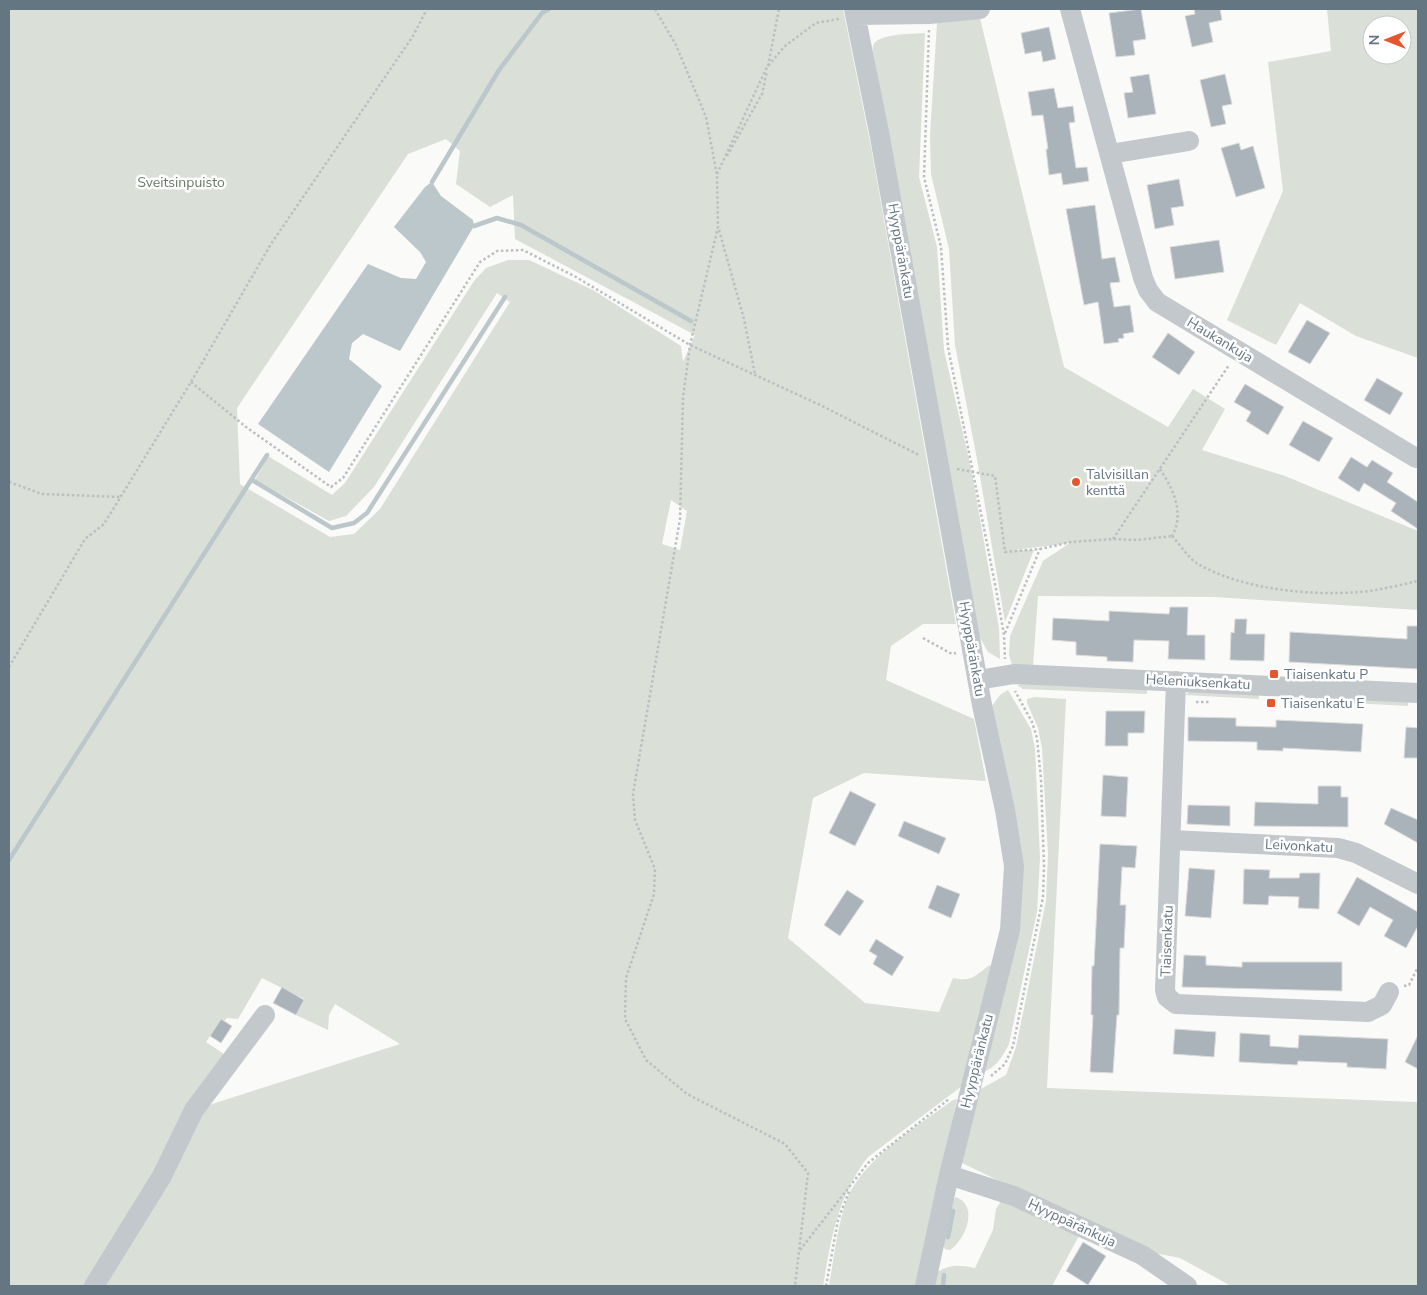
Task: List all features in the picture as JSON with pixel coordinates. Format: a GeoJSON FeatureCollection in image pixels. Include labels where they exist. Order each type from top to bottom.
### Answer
{"type":"FeatureCollection","features":[{"type":"Feature","properties":{"kind":"street"},"geometry":{"type":"LineString","coordinates":[[855,12],[930,14],[980,9]]}},
{"type":"Feature","properties":{"kind":"street","name":"Haukankuja"},"geometry":{"type":"LineString","coordinates":[[1070,9],[1148,290],[1157,302],[1416,458]]}},
{"type":"Feature","properties":{"kind":"street","name":"Hyyppäränkatu"},"geometry":{"type":"LineString","coordinates":[[855,12],[880,132],[972,652],[1010,837],[1014,866],[1014,902],[1010,930],[949,1175],[925,1286]]}},
{"type":"Feature","properties":{"kind":"street"},"geometry":{"type":"LineString","coordinates":[[1110,154],[1189,140]]}},
{"type":"Feature","properties":{"kind":"street","name":"Heleniuksenkatu"},"geometry":{"type":"LineString","coordinates":[[978,680],[1014,674],[1418,694]]}},
{"type":"Feature","properties":{"kind":"street","name":"Tiaisenkatu"},"geometry":{"type":"LineString","coordinates":[[1176,681],[1165,990],[1171,1001],[1176,1004],[1368,1012],[1382,1005],[1389,992]]}},
{"type":"Feature","properties":{"kind":"street","name":"Leivonkatu"},"geometry":{"type":"LineString","coordinates":[[1171,840],[1338,848],[1356,853],[1418,884]]}},
{"type":"Feature","properties":{"kind":"street"},"geometry":{"type":"LineString","coordinates":[[94,1286],[162,1176],[194,1110],[265,1015]]}},
{"type":"Feature","properties":{"kind":"street","name":"Hyyppäränkuja"},"geometry":{"type":"LineString","coordinates":[[949,1175],[1014,1196],[1142,1255],[1187,1286]]}},
{"type":"Feature","properties":{"kind":"path"},"geometry":{"type":"LineString","coordinates":[[9,667],[85,540],[104,524],[121,497],[191,382],[271,244],[413,36],[427,9]]}},
{"type":"Feature","properties":{"kind":"path"},"geometry":{"type":"LineString","coordinates":[[656,9],[676,45],[706,117],[717,175],[718,227],[690,345],[683,398],[680,519],[633,794],[634,820],[654,869],[654,894],[626,978],[625,1019],[646,1060],[687,1094],[785,1144],[808,1173],[795,1286]]}},
{"type":"Feature","properties":{"kind":"path"},"geometry":{"type":"LineString","coordinates":[[717,175],[762,94],[779,9]]}},
{"type":"Feature","properties":{"kind":"path"},"geometry":{"type":"LineString","coordinates":[[717,175],[767,67],[784,46],[816,23],[855,12]]}},
{"type":"Feature","properties":{"kind":"path"},"geometry":{"type":"LineString","coordinates":[[718,227],[744,319],[755,374]]}},
{"type":"Feature","properties":{"kind":"path"},"geometry":{"type":"LineString","coordinates":[[191,382],[246,427],[331,487],[343,478],[480,262],[497,251],[523,250],[576,278],[690,345],[755,374],[939,466],[995,476],[1005,552],[1040,549],[1071,542],[1113,539],[1137,540],[1172,536]]}},
{"type":"Feature","properties":{"kind":"path"},"geometry":{"type":"LineString","coordinates":[[1113,539],[1238,351]]}},
{"type":"Feature","properties":{"kind":"path"},"geometry":{"type":"LineString","coordinates":[[1160,469],[1168,483],[1178,512],[1178,525],[1172,536]]}},
{"type":"Feature","properties":{"kind":"path"},"geometry":{"type":"LineString","coordinates":[[9,482],[42,494],[121,497]]}},
{"type":"Feature","properties":{"kind":"path"},"geometry":{"type":"LineString","coordinates":[[1172,536],[1197,563],[1242,582],[1315,592],[1359,592],[1418,581]]}},
{"type":"Feature","properties":{"kind":"path"},"geometry":{"type":"LineString","coordinates":[[1004,635],[1040,549]]}},
{"type":"Feature","properties":{"kind":"path"},"geometry":{"type":"LineString","coordinates":[[923,638],[952,654],[972,652]]}},
{"type":"Feature","properties":{"kind":"path"},"geometry":{"type":"LineString","coordinates":[[1389,992],[1409,984],[1418,967]]}},
{"type":"Feature","properties":{"kind":"path"},"geometry":{"type":"LineString","coordinates":[[826,1286],[838,1220],[853,1183]]}},
{"type":"Feature","properties":{"kind":"green space","name":"Sveitsinpuisto"},"geometry":{"type":"Polygon","coordinates":[[[9,9],[843,9],[871,147],[956,624],[923,624],[891,646],[886,680],[974,719],[986,781],[864,773],[813,798],[788,938],[865,1003],[939,1012],[953,978],[969,979],[990,965],[993,968],[962,1086],[868,1157],[849,1187],[837,1218],[823,1286],[9,1286],[9,9]],[[446,139],[408,154],[237,408],[240,484],[330,537],[354,534],[380,509],[510,302],[497,293],[374,487],[346,516],[329,521],[255,480],[268,456],[332,495],[345,483],[474,281],[486,268],[508,260],[529,260],[593,290],[681,346],[683,362],[695,335],[515,239],[513,195],[490,207],[456,184],[460,151],[446,139]],[[671,500],[662,544],[680,550],[687,511],[671,500]],[[262,978],[238,1019],[227,1018],[224,1021],[221,1019],[206,1042],[227,1056],[186,1117],[212,1104],[400,1044],[335,1004],[329,1015],[328,1030],[296,1015],[304,999],[262,978]]]}},
{"type":"Feature","properties":{"kind":"green space"},"geometry":{"type":"Polygon","coordinates":[[[1327,9],[1418,9],[1418,358],[1356,336],[1300,303],[1276,345],[1227,320],[1283,191],[1268,62],[1331,51],[1327,9]]]}},
{"type":"Feature","properties":{"kind":"green space"},"geometry":{"type":"Polygon","coordinates":[[[980,18],[1064,367],[1168,427],[1193,389],[1225,409],[1202,450],[1285,476],[1418,531],[1418,610],[1215,597],[1038,596],[1033,666],[1012,665],[1009,655],[1010,636],[1043,561],[1070,543],[1015,550],[1034,550],[1005,622],[955,345],[949,249],[931,174],[930,135],[937,23],[980,18]]]}},
{"type":"Feature","properties":{"kind":"green space"},"geometry":{"type":"Polygon","coordinates":[[[925,33],[919,177],[937,247],[944,350],[972,473],[999,628],[1000,659],[988,652],[976,631],[873,50],[876,42],[888,36],[925,33]]]}},
{"type":"Feature","properties":{"kind":"green space"},"geometry":{"type":"Polygon","coordinates":[[[1024,683],[1147,689],[1147,694],[1023,689],[1017,685],[1024,683]]]}},
{"type":"Feature","properties":{"kind":"green space"},"geometry":{"type":"Polygon","coordinates":[[[1008,690],[1031,729],[1035,749],[1040,858],[1037,912],[1009,1044],[998,1062],[982,1073],[1018,930],[992,706],[1000,695],[1008,690]]]}},
{"type":"Feature","properties":{"kind":"green space"},"geometry":{"type":"Polygon","coordinates":[[[1190,691],[1259,695],[1259,699],[1185,695],[1190,691]]]}},
{"type":"Feature","properties":{"kind":"green space"},"geometry":{"type":"Polygon","coordinates":[[[1034,697],[1066,699],[1047,1088],[1418,1102],[1418,1286],[1231,1286],[1180,1258],[1154,1253],[1086,1223],[960,1162],[977,1091],[1006,1075],[1016,1047],[1046,901],[1048,854],[1042,748],[1038,728],[1027,703],[1027,699],[1034,697]]]}},
{"type":"Feature","properties":{"kind":"green space"},"geometry":{"type":"Polygon","coordinates":[[[1332,697],[1408,701],[1408,706],[1332,702],[1332,697]]]}},
{"type":"Feature","properties":{"kind":"green space"},"geometry":{"type":"Polygon","coordinates":[[[957,1099],[917,1286],[829,1286],[841,1220],[847,1199],[855,1184],[866,1170],[893,1144],[957,1099]]]}},
{"type":"Feature","properties":{"kind":"green space"},"geometry":{"type":"Polygon","coordinates":[[[956,1197],[963,1201],[967,1208],[968,1223],[961,1238],[950,1250],[945,1249],[943,1245],[952,1200],[956,1197]]]}},
{"type":"Feature","properties":{"kind":"green space"},"geometry":{"type":"Polygon","coordinates":[[[1001,1201],[1081,1232],[1052,1286],[934,1286],[937,1272],[942,1269],[955,1266],[975,1268],[993,1230],[996,1209],[1001,1201]]]}},
{"type":"Feature","properties":{"kind":"shaded area"},"geometry":{"type":"Polygon","coordinates":[[[432,182],[441,196],[473,220],[474,226],[400,351],[363,334],[352,343],[349,359],[382,386],[329,472],[258,424],[368,264],[401,278],[416,279],[426,262],[420,252],[394,227],[425,187],[432,182]]]}},
{"type":"Feature","properties":{"kind":"building"},"geometry":{"type":"Polygon","coordinates":[[[1141,9],[1146,39],[1133,41],[1135,55],[1116,57],[1109,13],[1141,9]]]}},
{"type":"Feature","properties":{"kind":"building"},"geometry":{"type":"Polygon","coordinates":[[[1194,9],[1220,9],[1222,20],[1209,23],[1213,42],[1192,47],[1185,16],[1195,14],[1194,9]]]}},
{"type":"Feature","properties":{"kind":"building"},"geometry":{"type":"Polygon","coordinates":[[[1049,27],[1056,59],[1043,62],[1041,51],[1025,54],[1021,33],[1049,27]]]}},
{"type":"Feature","properties":{"kind":"building"},"geometry":{"type":"Polygon","coordinates":[[[1149,74],[1156,114],[1128,118],[1124,93],[1133,92],[1130,77],[1149,74]]]}},
{"type":"Feature","properties":{"kind":"building"},"geometry":{"type":"Polygon","coordinates":[[[1225,74],[1232,104],[1222,106],[1226,124],[1211,127],[1200,80],[1225,74]]]}},
{"type":"Feature","properties":{"kind":"building"},"geometry":{"type":"Polygon","coordinates":[[[1054,88],[1058,108],[1073,106],[1075,122],[1069,123],[1076,168],[1087,167],[1089,181],[1063,185],[1061,173],[1049,175],[1046,149],[1048,149],[1043,115],[1032,116],[1028,92],[1054,88]]]}},
{"type":"Feature","properties":{"kind":"building"},"geometry":{"type":"Polygon","coordinates":[[[1239,143],[1241,150],[1253,146],[1265,188],[1236,197],[1221,148],[1239,143]]]}},
{"type":"Feature","properties":{"kind":"building"},"geometry":{"type":"Polygon","coordinates":[[[1179,179],[1184,206],[1171,208],[1174,225],[1155,229],[1147,185],[1179,179]]]}},
{"type":"Feature","properties":{"kind":"building"},"geometry":{"type":"Polygon","coordinates":[[[1095,205],[1102,259],[1115,257],[1120,282],[1110,283],[1114,307],[1130,305],[1134,332],[1123,334],[1124,338],[1118,339],[1119,342],[1104,344],[1098,302],[1084,305],[1066,209],[1095,205]]]}},
{"type":"Feature","properties":{"kind":"building"},"geometry":{"type":"Polygon","coordinates":[[[1219,240],[1224,272],[1175,279],[1170,247],[1219,240]]]}},
{"type":"Feature","properties":{"kind":"building"},"geometry":{"type":"Polygon","coordinates":[[[1307,320],[1330,333],[1310,364],[1288,352],[1307,320]]]}},
{"type":"Feature","properties":{"kind":"building"},"geometry":{"type":"Polygon","coordinates":[[[1168,333],[1195,352],[1179,375],[1152,357],[1168,333]]]}},
{"type":"Feature","properties":{"kind":"building"},"geometry":{"type":"Polygon","coordinates":[[[1377,378],[1403,393],[1390,415],[1364,400],[1377,378]]]}},
{"type":"Feature","properties":{"kind":"building"},"geometry":{"type":"Polygon","coordinates":[[[1245,384],[1284,407],[1268,435],[1246,421],[1251,412],[1234,402],[1245,384]]]}},
{"type":"Feature","properties":{"kind":"building"},"geometry":{"type":"Polygon","coordinates":[[[1303,421],[1333,438],[1319,462],[1289,445],[1303,421]]]}},
{"type":"Feature","properties":{"kind":"building"},"geometry":{"type":"Polygon","coordinates":[[[1351,457],[1367,467],[1372,460],[1393,473],[1387,482],[1418,502],[1418,529],[1391,511],[1396,503],[1364,483],[1359,492],[1338,478],[1351,457]]]}},
{"type":"Feature","properties":{"kind":"building"},"geometry":{"type":"Polygon","coordinates":[[[1170,607],[1188,607],[1187,635],[1205,635],[1205,660],[1168,659],[1169,641],[1134,640],[1133,662],[1107,661],[1107,657],[1076,655],[1076,642],[1052,640],[1053,618],[1109,621],[1109,611],[1169,614],[1170,607]]]}},
{"type":"Feature","properties":{"kind":"building"},"geometry":{"type":"Polygon","coordinates":[[[1235,619],[1247,619],[1246,634],[1265,634],[1264,661],[1230,660],[1231,632],[1234,633],[1235,619]]]}},
{"type":"Feature","properties":{"kind":"building"},"geometry":{"type":"Polygon","coordinates":[[[1407,626],[1418,626],[1418,669],[1289,662],[1290,632],[1407,639],[1407,626]]]}},
{"type":"Feature","properties":{"kind":"building"},"geometry":{"type":"Polygon","coordinates":[[[1106,711],[1145,711],[1144,733],[1128,733],[1128,746],[1105,746],[1106,711]]]}},
{"type":"Feature","properties":{"kind":"building"},"geometry":{"type":"Polygon","coordinates":[[[1188,717],[1236,718],[1236,726],[1276,727],[1276,720],[1363,724],[1361,752],[1283,748],[1283,751],[1257,750],[1257,742],[1188,741],[1188,717]]]}},
{"type":"Feature","properties":{"kind":"building"},"geometry":{"type":"Polygon","coordinates":[[[1406,727],[1418,728],[1418,758],[1404,758],[1406,727]]]}},
{"type":"Feature","properties":{"kind":"building"},"geometry":{"type":"Polygon","coordinates":[[[1103,775],[1128,777],[1126,817],[1101,816],[1103,775]]]}},
{"type":"Feature","properties":{"kind":"building"},"geometry":{"type":"Polygon","coordinates":[[[1318,786],[1341,786],[1341,797],[1348,797],[1348,827],[1254,826],[1255,802],[1318,804],[1318,786]]]}},
{"type":"Feature","properties":{"kind":"building"},"geometry":{"type":"Polygon","coordinates":[[[850,791],[876,804],[855,846],[829,833],[850,791]]]}},
{"type":"Feature","properties":{"kind":"building"},"geometry":{"type":"Polygon","coordinates":[[[1188,805],[1230,806],[1230,826],[1187,824],[1188,805]]]}},
{"type":"Feature","properties":{"kind":"building"},"geometry":{"type":"Polygon","coordinates":[[[1391,808],[1418,820],[1418,843],[1384,824],[1391,808]]]}},
{"type":"Feature","properties":{"kind":"building"},"geometry":{"type":"Polygon","coordinates":[[[904,821],[946,838],[939,854],[898,836],[904,821]]]}},
{"type":"Feature","properties":{"kind":"building"},"geometry":{"type":"Polygon","coordinates":[[[1100,844],[1137,846],[1135,868],[1122,867],[1120,905],[1126,905],[1124,948],[1120,948],[1119,1015],[1117,1015],[1113,1073],[1090,1072],[1093,1015],[1091,1015],[1092,966],[1094,966],[1100,844]]]}},
{"type":"Feature","properties":{"kind":"building"},"geometry":{"type":"Polygon","coordinates":[[[1189,868],[1215,870],[1211,918],[1185,916],[1189,868]]]}},
{"type":"Feature","properties":{"kind":"building"},"geometry":{"type":"Polygon","coordinates":[[[1244,869],[1270,870],[1269,878],[1299,878],[1300,873],[1320,873],[1319,909],[1298,908],[1299,897],[1269,896],[1268,905],[1243,904],[1244,869]]]}},
{"type":"Feature","properties":{"kind":"building"},"geometry":{"type":"Polygon","coordinates":[[[1357,877],[1418,912],[1418,926],[1406,948],[1384,936],[1393,920],[1370,907],[1359,926],[1337,913],[1357,877]]]}},
{"type":"Feature","properties":{"kind":"building"},"geometry":{"type":"Polygon","coordinates":[[[937,885],[960,894],[951,918],[928,908],[937,885]]]}},
{"type":"Feature","properties":{"kind":"building"},"geometry":{"type":"Polygon","coordinates":[[[847,890],[864,901],[840,936],[824,925],[847,890]]]}},
{"type":"Feature","properties":{"kind":"building"},"geometry":{"type":"Polygon","coordinates":[[[876,939],[904,957],[892,976],[873,964],[877,956],[869,951],[876,939]]]}},
{"type":"Feature","properties":{"kind":"building"},"geometry":{"type":"Polygon","coordinates":[[[1184,955],[1206,956],[1206,965],[1242,967],[1242,962],[1342,962],[1342,991],[1182,987],[1184,955]]]}},
{"type":"Feature","properties":{"kind":"building"},"geometry":{"type":"Polygon","coordinates":[[[282,987],[304,1000],[296,1015],[273,1003],[282,987]]]}},
{"type":"Feature","properties":{"kind":"building"},"geometry":{"type":"Polygon","coordinates":[[[221,1019],[232,1026],[221,1043],[210,1036],[221,1019]]]}},
{"type":"Feature","properties":{"kind":"building"},"geometry":{"type":"Polygon","coordinates":[[[1175,1029],[1216,1032],[1214,1057],[1173,1054],[1175,1029]]]}},
{"type":"Feature","properties":{"kind":"building"},"geometry":{"type":"Polygon","coordinates":[[[1240,1033],[1270,1035],[1270,1046],[1298,1048],[1299,1035],[1388,1039],[1386,1069],[1347,1067],[1347,1063],[1298,1061],[1297,1065],[1239,1062],[1240,1033]]]}},
{"type":"Feature","properties":{"kind":"building"},"geometry":{"type":"Polygon","coordinates":[[[1418,1035],[1418,1069],[1405,1062],[1418,1035]]]}},
{"type":"Feature","properties":{"kind":"building"},"geometry":{"type":"Polygon","coordinates":[[[1083,1242],[1106,1256],[1088,1285],[1066,1271],[1083,1242]]]}},
{"type":"Feature","properties":{"kind":"waterway"},"geometry":{"type":"LineString","coordinates":[[432,182],[499,70],[542,13],[549,9]]}},
{"type":"Feature","properties":{"kind":"waterway"},"geometry":{"type":"LineString","coordinates":[[474,226],[497,218],[521,225],[691,321]]}},
{"type":"Feature","properties":{"kind":"waterway"},"geometry":{"type":"LineString","coordinates":[[252,480],[332,528],[354,523],[367,513],[505,297]]}},
{"type":"Feature","properties":{"kind":"waterway"},"geometry":{"type":"LineString","coordinates":[[9,860],[267,455]]}},
{"type":"Feature","properties":{"kind":"waterway"},"geometry":{"type":"LineString","coordinates":[[948,1237],[953,1211]]}},
{"type":"Feature","properties":{"kind":"waterway"},"geometry":{"type":"LineString","coordinates":[[943,1286],[944,1275]]}},
{"type":"Feature","properties":{"kind":"place","name":"Talvisillan kenttä"},"geometry":{"type":"Point","coordinates":[1076,482]}},
{"type":"Feature","properties":{"kind":"place","name":"Tiaisenkatu P"},"geometry":{"type":"Point","coordinates":[1274,674]}},
{"type":"Feature","properties":{"kind":"place","name":"Tiaisenkatu E"},"geometry":{"type":"Point","coordinates":[1271,703]}}]}
